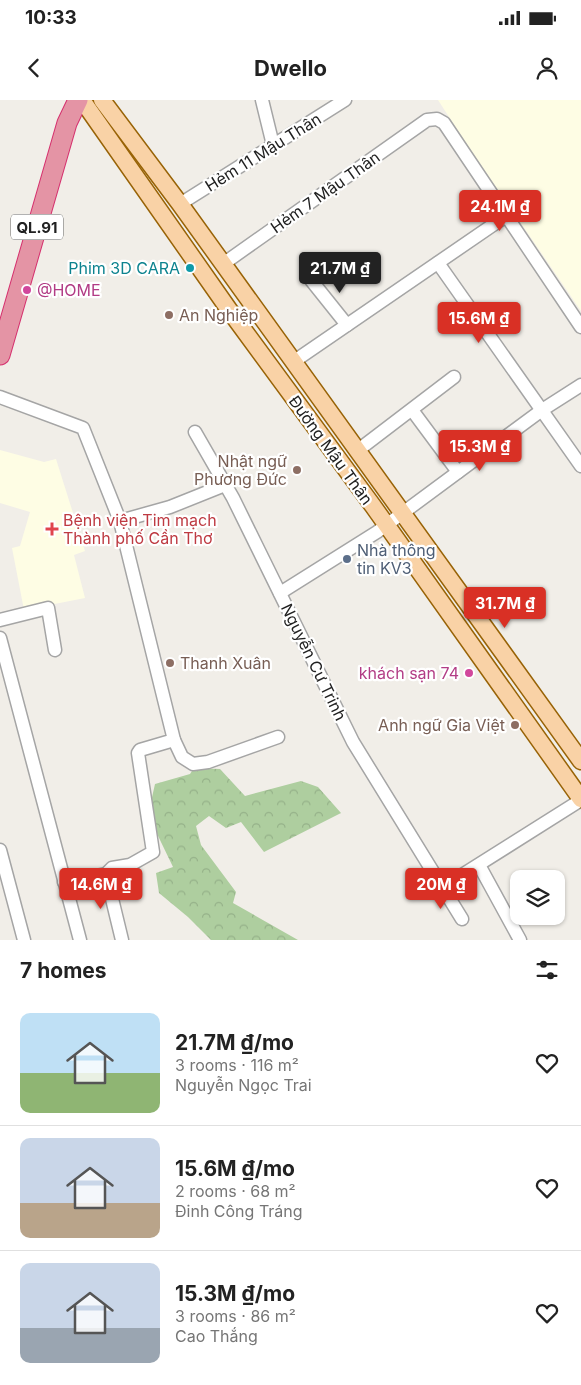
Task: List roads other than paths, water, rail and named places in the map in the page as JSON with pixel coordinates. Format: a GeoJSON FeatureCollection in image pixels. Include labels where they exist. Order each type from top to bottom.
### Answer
{"type":"FeatureCollection","features":[{"type":"Feature","properties":{"kind":"highway","name":"QL.91"},"geometry":{"type":"LineString","coordinates":[[0,313],[56,120],[64,100]]}},
{"type":"Feature","properties":{"kind":"highway","name":"QL.91"},"geometry":{"type":"LineString","coordinates":[[0,355],[67,124],[78,100]]}},
{"type":"Feature","properties":{"kind":"main road","name":"Đường Mậu Thân"},"geometry":{"type":"LineString","coordinates":[[82,100],[232,314],[581,799]]}},
{"type":"Feature","properties":{"kind":"main road","name":"Đường Mậu Thân"},"geometry":{"type":"LineString","coordinates":[[102,100],[180,204],[581,761]]}},
{"type":"Feature","properties":{"kind":"main road"},"geometry":{"type":"LineString","coordinates":[[232,314],[250,302]]}},
{"type":"Feature","properties":{"kind":"street"},"geometry":{"type":"LineString","coordinates":[[262,100],[273,146]]}},
{"type":"Feature","properties":{"kind":"street","name":"Hẻm 11 Mậu Thân"},"geometry":{"type":"LineString","coordinates":[[180,204],[345,100]]}},
{"type":"Feature","properties":{"kind":"street","name":"Hẻm 7 Mậu Thân"},"geometry":{"type":"LineString","coordinates":[[223,264],[427,120],[437,119],[444,123],[506,216]]}},
{"type":"Feature","properties":{"kind":"street"},"geometry":{"type":"LineString","coordinates":[[293,362],[506,216],[581,326]]}},
{"type":"Feature","properties":{"kind":"street"},"geometry":{"type":"LineString","coordinates":[[438,263],[581,466]]}},
{"type":"Feature","properties":{"kind":"street"},"geometry":{"type":"LineString","coordinates":[[311,280],[347,325]]}},
{"type":"Feature","properties":{"kind":"street"},"geometry":{"type":"LineString","coordinates":[[357,451],[454,377]]}},
{"type":"Feature","properties":{"kind":"street"},"geometry":{"type":"LineString","coordinates":[[280,593],[386,526],[542,410],[581,385]]}},
{"type":"Feature","properties":{"kind":"street"},"geometry":{"type":"LineString","coordinates":[[0,397],[83,428],[120,521],[174,740],[182,757],[193,764],[208,762],[278,737]]}},
{"type":"Feature","properties":{"kind":"street"},"geometry":{"type":"LineString","coordinates":[[412,410],[458,472]]}},
{"type":"Feature","properties":{"kind":"street","name":"Nguyễn Cư Trinh"},"geometry":{"type":"LineString","coordinates":[[195,432],[225,485],[353,742],[462,919]]}},
{"type":"Feature","properties":{"kind":"street"},"geometry":{"type":"LineString","coordinates":[[120,521],[170,507],[225,485]]}},
{"type":"Feature","properties":{"kind":"street"},"geometry":{"type":"LineString","coordinates":[[0,620],[48,608],[55,650]]}},
{"type":"Feature","properties":{"kind":"street"},"geometry":{"type":"LineString","coordinates":[[0,638],[80,940]]}},
{"type":"Feature","properties":{"kind":"street"},"geometry":{"type":"LineString","coordinates":[[64,882],[106,874],[112,868],[130,864],[153,852],[138,753],[146,747],[174,740]]}},
{"type":"Feature","properties":{"kind":"street"},"geometry":{"type":"LineString","coordinates":[[444,887],[581,799]]}},
{"type":"Feature","properties":{"kind":"street"},"geometry":{"type":"LineString","coordinates":[[0,850],[24,940]]}},
{"type":"Feature","properties":{"kind":"street"},"geometry":{"type":"LineString","coordinates":[[479,865],[520,940]]}},
{"type":"Feature","properties":{"kind":"street"},"geometry":{"type":"LineString","coordinates":[[106,874],[122,940]]}},
{"type":"Feature","properties":{"kind":"place","name":"Phim 3D CARA"},"geometry":{"type":"Point","coordinates":[190,268]}},
{"type":"Feature","properties":{"kind":"place","name":"@HOME"},"geometry":{"type":"Point","coordinates":[27,290]}},
{"type":"Feature","properties":{"kind":"place","name":"An Nghiệp"},"geometry":{"type":"Point","coordinates":[169,315]}},
{"type":"Feature","properties":{"kind":"place","name":"Nhật ngữ Phương Đức"},"geometry":{"type":"Point","coordinates":[297,470]}},
{"type":"Feature","properties":{"kind":"place","name":"Bệnh viện Tim mạch Thành phố Cần Thơ"},"geometry":{"type":"Point","coordinates":[52,529]}},
{"type":"Feature","properties":{"kind":"place","name":"Nhà thông tin KV3"},"geometry":{"type":"Point","coordinates":[347,559]}},
{"type":"Feature","properties":{"kind":"place","name":"Thanh Xuân"},"geometry":{"type":"Point","coordinates":[170,663]}},
{"type":"Feature","properties":{"kind":"place","name":"khách sạn 74"},"geometry":{"type":"Point","coordinates":[469,673]}},
{"type":"Feature","properties":{"kind":"place","name":"Anh ngữ Gia Việt"},"geometry":{"type":"Point","coordinates":[515,725]}}]}
